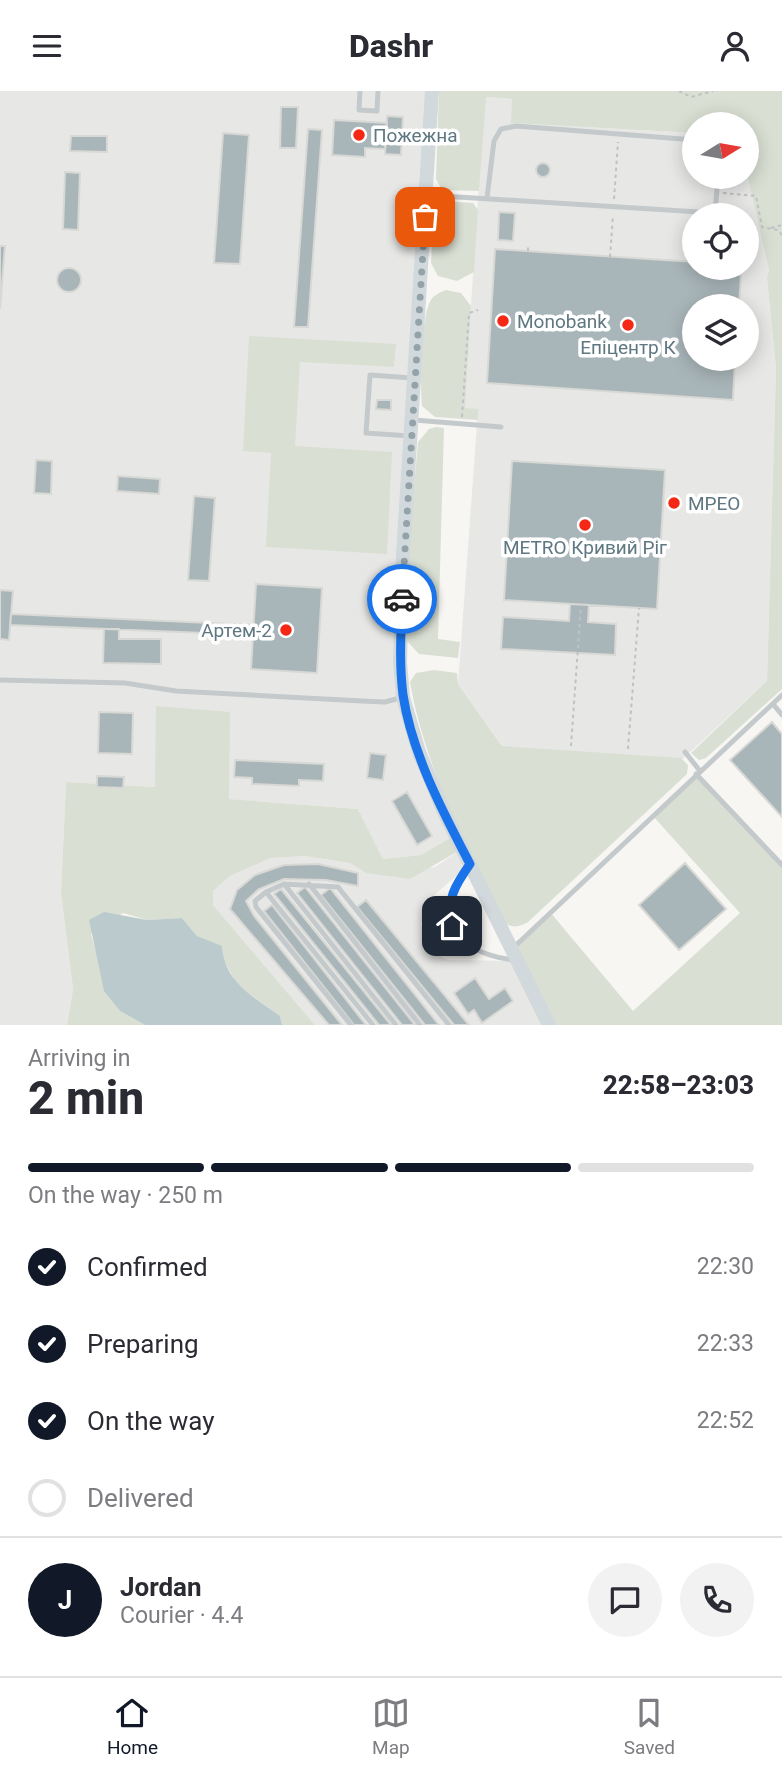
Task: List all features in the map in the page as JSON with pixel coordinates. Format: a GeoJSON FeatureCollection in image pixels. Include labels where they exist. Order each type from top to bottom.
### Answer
{"type":"FeatureCollection","features":[{"type":"Feature","properties":{"kind":"main road"},"geometry":{"type":"LineString","coordinates":[[432,91],[401,635],[403,697],[419,752],[470,864],[549,1025]]}},
{"type":"Feature","properties":{"kind":"lane"},"geometry":{"type":"LineString","coordinates":[[360,91],[359,110],[377,111],[378,91]]}},
{"type":"Feature","properties":{"kind":"lane"},"geometry":{"type":"LineString","coordinates":[[487,198],[494,141],[501,129],[516,126],[682,139]]}},
{"type":"Feature","properties":{"kind":"lane"},"geometry":{"type":"LineString","coordinates":[[426,195],[715,213],[717,189]]}},
{"type":"Feature","properties":{"kind":"lane"},"geometry":{"type":"LineString","coordinates":[[411,436],[366,433],[370,375],[415,378]]}},
{"type":"Feature","properties":{"kind":"lane"},"geometry":{"type":"LineString","coordinates":[[412,420],[501,427]]}},
{"type":"Feature","properties":{"kind":"lane"},"geometry":{"type":"LineString","coordinates":[[0,680],[125,684],[176,691],[385,702],[403,697]]}},
{"type":"Feature","properties":{"kind":"lane"},"geometry":{"type":"LineString","coordinates":[[470,864],[454,889],[447,910],[452,926],[472,948],[499,958],[514,955],[698,772],[782,695]]}},
{"type":"Feature","properties":{"kind":"lane"},"geometry":{"type":"LineString","coordinates":[[773,704],[782,715]]}},
{"type":"Feature","properties":{"kind":"lane"},"geometry":{"type":"LineString","coordinates":[[685,752],[698,772],[782,865]]}},
{"type":"Feature","properties":{"kind":"lane"},"geometry":{"type":"LineString","coordinates":[[284,884],[396,1025]]}},
{"type":"Feature","properties":{"kind":"lane"},"geometry":{"type":"LineString","coordinates":[[351,1025],[256,907],[255,901],[266,892],[284,884],[338,887],[449,1025]]}},
{"type":"Feature","properties":{"kind":"lane"},"geometry":{"type":"LineString","coordinates":[[309,884],[420,1025]]}},
{"type":"Feature","properties":{"kind":"lane"},"geometry":{"type":"LineString","coordinates":[[266,892],[373,1025]]}},
{"type":"Feature","properties":{"kind":"path"},"geometry":{"type":"LineString","coordinates":[[679,91],[691,97],[713,91]]}},
{"type":"Feature","properties":{"kind":"path"},"geometry":{"type":"LineString","coordinates":[[610,257],[618,134]]}},
{"type":"Feature","properties":{"kind":"path"},"geometry":{"type":"LineString","coordinates":[[717,193],[755,196],[762,227],[782,225]]}},
{"type":"Feature","properties":{"kind":"path"},"geometry":{"type":"LineString","coordinates":[[770,228],[782,235]]}},
{"type":"Feature","properties":{"kind":"path"},"geometry":{"type":"LineString","coordinates":[[528,246],[528,251]]}},
{"type":"Feature","properties":{"kind":"path"},"geometry":{"type":"LineString","coordinates":[[461,424],[469,313],[478,310]]}},
{"type":"Feature","properties":{"kind":"path"},"geometry":{"type":"LineString","coordinates":[[571,746],[580,605]]}},
{"type":"Feature","properties":{"kind":"path"},"geometry":{"type":"LineString","coordinates":[[628,749],[639,608]]}},
{"type":"Feature","properties":{"kind":"shaded area"},"geometry":{"type":"Polygon","coordinates":[[[0,91],[432,91],[403,697],[455,835],[421,855],[383,859],[358,809],[228,799],[155,787],[66,782],[61,893],[73,989],[67,1025],[0,1025],[0,91]]]}},
{"type":"Feature","properties":{"kind":"shaded area"},"geometry":{"type":"Polygon","coordinates":[[[439,91],[782,91],[782,689],[706,758],[699,760],[691,753],[767,681],[776,368],[767,278],[769,270],[759,226],[759,203],[754,203],[750,189],[760,189],[760,112],[682,112],[682,132],[511,123],[512,99],[486,97],[479,191],[442,190],[436,179],[439,91]]]}},
{"type":"Feature","properties":{"kind":"shaded area"},"geometry":{"type":"Polygon","coordinates":[[[485,97],[512,99],[512,123],[682,132],[682,189],[750,189],[754,203],[682,203],[682,280],[759,280],[759,226],[769,270],[767,278],[776,368],[767,681],[580,854],[458,684],[478,410],[464,408],[485,97]]]}},
{"type":"Feature","properties":{"kind":"shaded area"},"geometry":{"type":"Polygon","coordinates":[[[443,201],[473,203],[478,210],[474,272],[457,281],[438,276],[431,263],[434,210],[443,201]]]}},
{"type":"Feature","properties":{"kind":"shaded area"},"geometry":{"type":"Polygon","coordinates":[[[446,290],[461,293],[471,306],[465,408],[478,409],[478,420],[435,417],[422,406],[422,354],[426,313],[432,299],[446,290]]]}},
{"type":"Feature","properties":{"kind":"shaded area"},"geometry":{"type":"Polygon","coordinates":[[[249,336],[396,344],[394,367],[300,362],[295,446],[392,452],[387,554],[266,547],[271,453],[243,451],[249,336]]]}},
{"type":"Feature","properties":{"kind":"shaded area"},"geometry":{"type":"Polygon","coordinates":[[[444,428],[438,639],[460,642],[458,658],[419,654],[407,641],[411,523],[418,442],[429,429],[444,428]]]}},
{"type":"Feature","properties":{"kind":"shaded area"},"geometry":{"type":"Polygon","coordinates":[[[434,670],[457,673],[458,684],[502,746],[681,758],[688,765],[687,774],[528,922],[518,926],[508,925],[502,921],[461,834],[425,744],[410,682],[416,673],[434,670]]]}},
{"type":"Feature","properties":{"kind":"shaded area"},"geometry":{"type":"Polygon","coordinates":[[[156,706],[230,712],[229,799],[358,809],[383,859],[421,855],[455,835],[462,849],[410,879],[366,873],[350,863],[305,856],[271,858],[230,876],[213,891],[213,905],[315,1025],[282,1025],[280,1016],[238,986],[222,957],[197,936],[182,918],[147,920],[123,913],[91,934],[99,963],[120,1011],[145,1025],[67,1025],[73,989],[61,893],[66,782],[155,787],[156,706]]]}},
{"type":"Feature","properties":{"kind":"shaded area"},"geometry":{"type":"Polygon","coordinates":[[[696,774],[782,865],[782,1025],[549,1025],[512,949],[550,912],[633,1011],[740,913],[653,816],[696,774]]]}},
{"type":"Feature","properties":{"kind":"shaded area"},"geometry":{"type":"Polygon","coordinates":[[[462,849],[470,864],[432,897],[425,909],[421,924],[426,940],[435,954],[448,960],[517,961],[549,1025],[315,1025],[213,905],[213,891],[230,876],[271,858],[305,856],[350,863],[366,873],[435,867],[462,849]]]}},
{"type":"Feature","properties":{"kind":"shaded area"},"geometry":{"type":"Polygon","coordinates":[[[104,912],[147,920],[182,918],[197,936],[222,946],[224,959],[234,979],[280,1016],[282,1025],[145,1025],[120,1011],[104,991],[89,920],[104,912]]]}},
{"type":"Feature","properties":{"kind":"building"},"geometry":{"type":"Polygon","coordinates":[[[281,107],[298,107],[296,148],[280,148],[281,107]]]}},
{"type":"Feature","properties":{"kind":"building"},"geometry":{"type":"Polygon","coordinates":[[[387,116],[403,117],[401,155],[385,154],[387,116]]]}},
{"type":"Feature","properties":{"kind":"building","name":"Пожежна"},"geometry":{"type":"Polygon","coordinates":[[[334,120],[387,123],[385,149],[365,148],[365,157],[332,155],[334,120]]]}},
{"type":"Feature","properties":{"kind":"building"},"geometry":{"type":"Polygon","coordinates":[[[308,129],[322,130],[308,327],[294,327],[308,129]]]}},
{"type":"Feature","properties":{"kind":"building"},"geometry":{"type":"Polygon","coordinates":[[[223,133],[249,135],[240,264],[214,263],[223,133]]]}},
{"type":"Feature","properties":{"kind":"building"},"geometry":{"type":"Polygon","coordinates":[[[71,136],[107,136],[107,152],[70,151],[71,136]]]}},
{"type":"Feature","properties":{"kind":"building"},"geometry":{"type":"Polygon","coordinates":[[[543,163],[548,165],[548,175],[543,177],[538,175],[536,170],[538,165],[543,163]]]}},
{"type":"Feature","properties":{"kind":"building"},"geometry":{"type":"Polygon","coordinates":[[[65,172],[80,173],[78,230],[63,229],[65,172]]]}},
{"type":"Feature","properties":{"kind":"building"},"geometry":{"type":"Polygon","coordinates":[[[499,212],[515,213],[513,241],[498,240],[499,212]]]}},
{"type":"Feature","properties":{"kind":"building"},"geometry":{"type":"Polygon","coordinates":[[[0,246],[5,246],[0,309],[0,246]]]}},
{"type":"Feature","properties":{"kind":"building"},"geometry":{"type":"Polygon","coordinates":[[[495,249],[682,261],[682,280],[741,280],[740,294],[682,294],[682,371],[734,371],[733,400],[487,383],[495,249]]]}},
{"type":"Feature","properties":{"kind":"building"},"geometry":{"type":"Polygon","coordinates":[[[69,268],[77,272],[81,280],[77,288],[69,292],[61,288],[57,280],[61,272],[69,268]]]}},
{"type":"Feature","properties":{"kind":"building"},"geometry":{"type":"Polygon","coordinates":[[[377,400],[391,400],[391,410],[376,409],[377,400]]]}},
{"type":"Feature","properties":{"kind":"building"},"geometry":{"type":"Polygon","coordinates":[[[36,460],[52,461],[51,494],[34,493],[36,460]]]}},
{"type":"Feature","properties":{"kind":"building","name":"METRO Кривий Ріг"},"geometry":{"type":"Polygon","coordinates":[[[512,461],[665,470],[657,609],[504,600],[512,461]]]}},
{"type":"Feature","properties":{"kind":"building"},"geometry":{"type":"Polygon","coordinates":[[[118,476],[160,479],[159,494],[117,491],[118,476]]]}},
{"type":"Feature","properties":{"kind":"building"},"geometry":{"type":"Polygon","coordinates":[[[194,496],[215,498],[209,581],[188,580],[194,496]]]}},
{"type":"Feature","properties":{"kind":"building","name":"Артем-2"},"geometry":{"type":"Polygon","coordinates":[[[256,584],[322,588],[317,673],[251,669],[256,584]]]}},
{"type":"Feature","properties":{"kind":"building"},"geometry":{"type":"Polygon","coordinates":[[[0,590],[13,591],[9,640],[0,639],[0,590]]]}},
{"type":"Feature","properties":{"kind":"building"},"geometry":{"type":"Polygon","coordinates":[[[570,604],[589,605],[588,622],[616,624],[615,655],[501,649],[503,617],[569,621],[570,604]]]}},
{"type":"Feature","properties":{"kind":"building"},"geometry":{"type":"Polygon","coordinates":[[[11,614],[254,625],[253,635],[10,625],[11,614]]]}},
{"type":"Feature","properties":{"kind":"building"},"geometry":{"type":"Polygon","coordinates":[[[104,629],[119,629],[119,639],[161,639],[161,664],[103,663],[104,629]]]}},
{"type":"Feature","properties":{"kind":"building"},"geometry":{"type":"Polygon","coordinates":[[[99,712],[133,713],[132,754],[98,753],[99,712]]]}},
{"type":"Feature","properties":{"kind":"building"},"geometry":{"type":"Polygon","coordinates":[[[772,722],[782,734],[782,817],[730,760],[772,722]]]}},
{"type":"Feature","properties":{"kind":"building"},"geometry":{"type":"Polygon","coordinates":[[[370,753],[386,755],[383,780],[367,778],[370,753]]]}},
{"type":"Feature","properties":{"kind":"building"},"geometry":{"type":"Polygon","coordinates":[[[235,760],[324,764],[323,781],[299,780],[299,786],[252,784],[252,778],[234,777],[235,760]]]}},
{"type":"Feature","properties":{"kind":"building"},"geometry":{"type":"Polygon","coordinates":[[[97,776],[124,777],[123,788],[97,787],[97,776]]]}},
{"type":"Feature","properties":{"kind":"building"},"geometry":{"type":"Polygon","coordinates":[[[407,792],[432,836],[417,845],[392,801],[407,792]]]}},
{"type":"Feature","properties":{"kind":"building"},"geometry":{"type":"Polygon","coordinates":[[[685,863],[726,909],[679,950],[639,905],[685,863]]]}},
{"type":"Feature","properties":{"kind":"building"},"geometry":{"type":"Polygon","coordinates":[[[318,864],[358,873],[358,886],[326,880],[284,879],[259,889],[246,901],[254,916],[342,1025],[329,1025],[230,909],[237,890],[255,875],[284,865],[318,864]]]}},
{"type":"Feature","properties":{"kind":"building"},"geometry":{"type":"Polygon","coordinates":[[[305,887],[415,1025],[402,1025],[297,893],[305,887]]]}},
{"type":"Feature","properties":{"kind":"building"},"geometry":{"type":"Polygon","coordinates":[[[330,888],[439,1025],[425,1025],[321,895],[330,888]]]}},
{"type":"Feature","properties":{"kind":"building"},"geometry":{"type":"Polygon","coordinates":[[[281,889],[391,1025],[379,1025],[274,894],[281,889]]]}},
{"type":"Feature","properties":{"kind":"building"},"geometry":{"type":"Polygon","coordinates":[[[366,900],[469,1025],[454,1025],[357,907],[366,900]]]}},
{"type":"Feature","properties":{"kind":"building"},"geometry":{"type":"Polygon","coordinates":[[[272,905],[366,1025],[354,1025],[264,911],[272,905]]]}},
{"type":"Feature","properties":{"kind":"building"},"geometry":{"type":"Polygon","coordinates":[[[433,925],[441,940],[431,944],[424,930],[433,925]]]}},
{"type":"Feature","properties":{"kind":"building"},"geometry":{"type":"Polygon","coordinates":[[[475,978],[489,999],[505,988],[513,1001],[482,1023],[474,1010],[468,1014],[454,993],[475,978]]]}},
{"type":"Feature","properties":{"kind":"way so far"},"geometry":{"type":"LineString","coordinates":[[402,599],[425,217]]}},
{"type":"Feature","properties":{"kind":"place","name":"Пожежна"},"geometry":{"type":"Point","coordinates":[359,135]}},
{"type":"Feature","properties":{"kind":"place","name":"Monobank"},"geometry":{"type":"Point","coordinates":[503,321]}},
{"type":"Feature","properties":{"kind":"place","name":"Епіцентр К"},"geometry":{"type":"Point","coordinates":[628,325]}},
{"type":"Feature","properties":{"kind":"place","name":"МРЕО"},"geometry":{"type":"Point","coordinates":[674,503]}},
{"type":"Feature","properties":{"kind":"place","name":"METRO Кривий Ріг"},"geometry":{"type":"Point","coordinates":[585,525]}},
{"type":"Feature","properties":{"kind":"place","name":"Артем-2"},"geometry":{"type":"Point","coordinates":[286,630]}},
{"type":"Feature","properties":{"kind":"route"},"geometry":{"type":"LineString","coordinates":[[402,599],[400,662],[403,697],[410,725],[444,812],[470,864],[454,889],[447,910],[452,926]]}}]}
